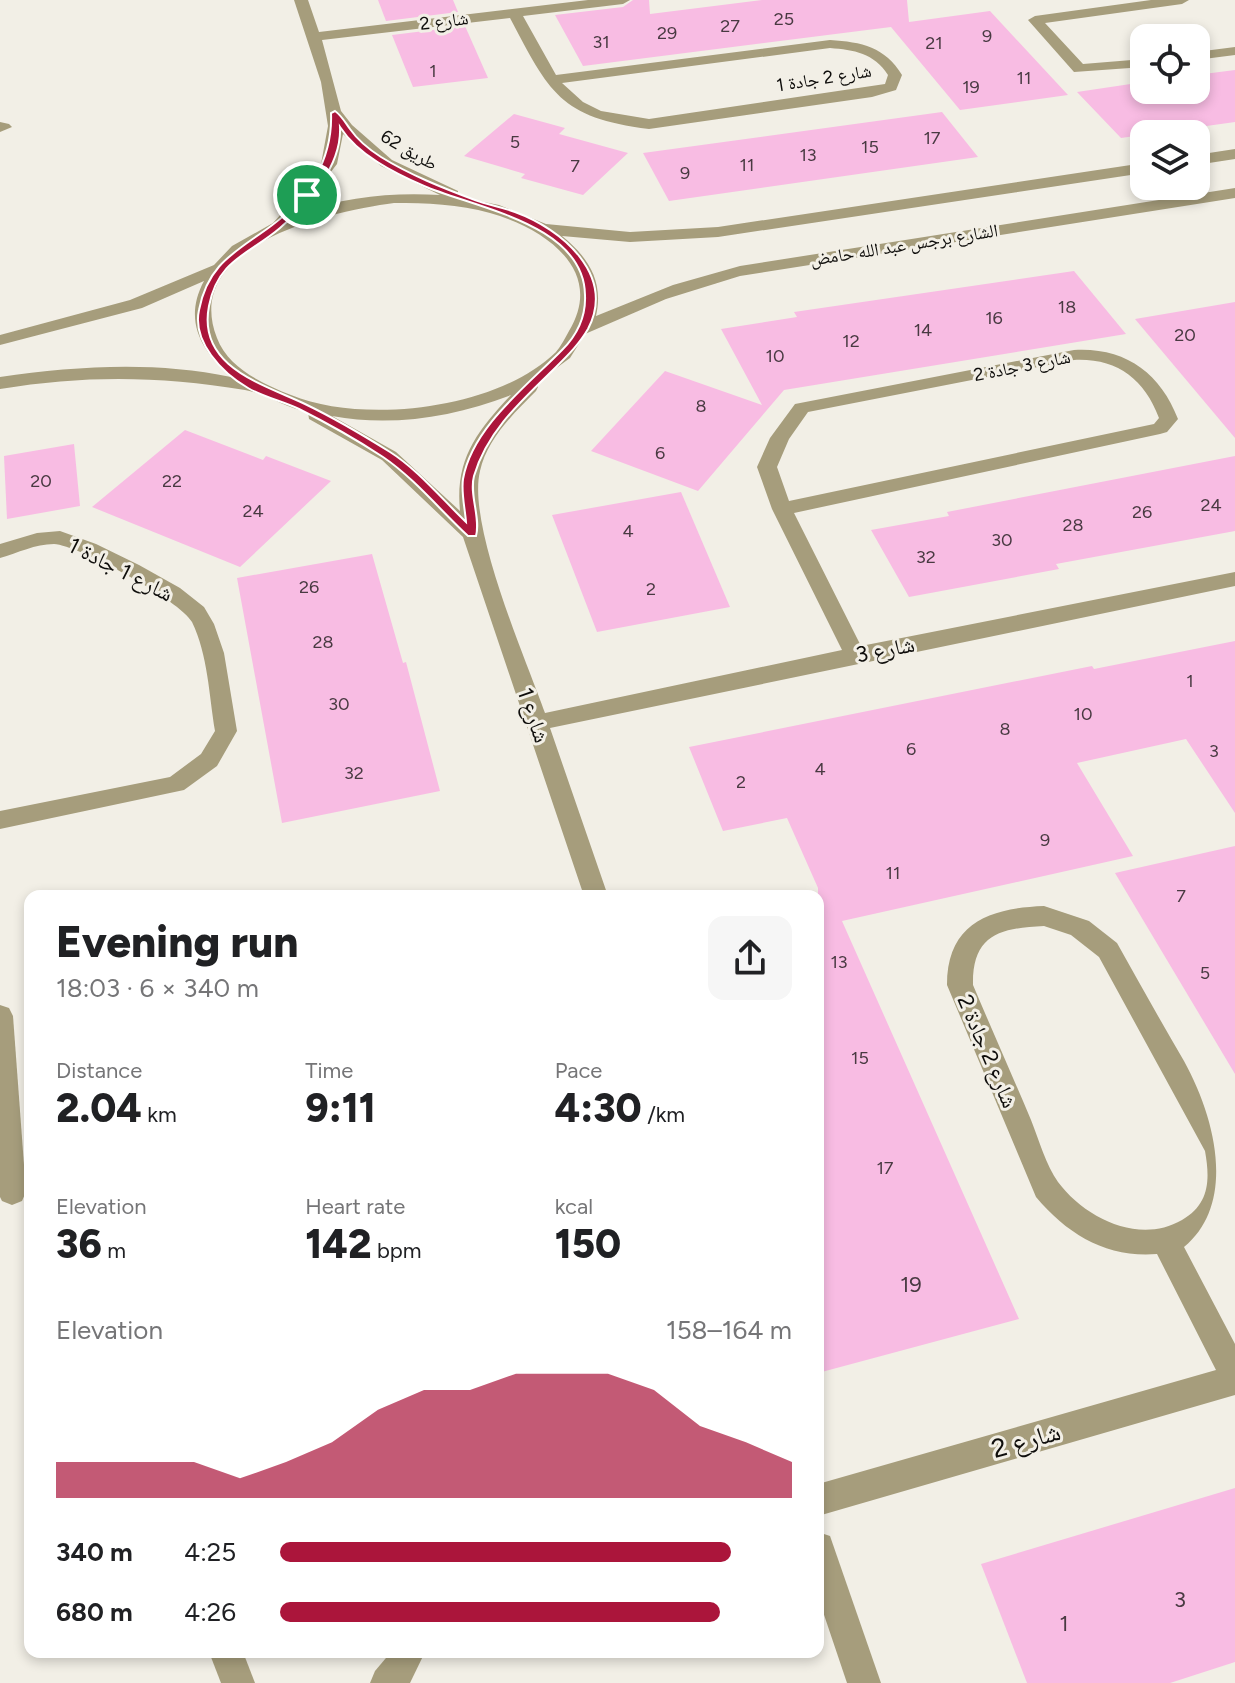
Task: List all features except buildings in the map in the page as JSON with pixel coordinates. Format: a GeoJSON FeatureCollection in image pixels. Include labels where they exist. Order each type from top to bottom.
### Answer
{"type":"FeatureCollection","features":[{"type":"Feature","properties":{"kind":"street","name":"طريق 62"},"geometry":{"type":"LineString","coordinates":[[276,227],[307,195],[329,163],[336,135],[335,113],[301,0]]}},
{"type":"Feature","properties":{"kind":"street","name":"شارع 2"},"geometry":{"type":"LineString","coordinates":[[313,37],[623,0]]}},
{"type":"Feature","properties":{"kind":"street"},"geometry":{"type":"LineString","coordinates":[[1130,64],[1079,69],[1035,20],[1182,0]]}},
{"type":"Feature","properties":{"kind":"street","name":"شارع 2 جادة 1"},"geometry":{"type":"LineString","coordinates":[[514,13],[551,80],[563,97],[591,113],[626,123],[649,124],[872,93],[891,87],[895,75],[890,64],[877,52],[857,46],[830,44],[551,80]]}},
{"type":"Feature","properties":{"kind":"street"},"geometry":{"type":"LineString","coordinates":[[1210,54],[1235,51]]}},
{"type":"Feature","properties":{"kind":"street","name":"طريق 62"},"geometry":{"type":"LineString","coordinates":[[335,113],[349,134],[376,158],[424,183],[476,204]]}},
{"type":"Feature","properties":{"kind":"street"},"geometry":{"type":"LineString","coordinates":[[1210,158],[1235,154]]}},
{"type":"Feature","properties":{"kind":"street","name":"الشارع برجس عبد الله حامض"},"geometry":{"type":"LineString","coordinates":[[543,229],[630,237],[718,232],[1130,170]]}},
{"type":"Feature","properties":{"kind":"street","name":"الشارع برجس عبد الله حامض"},"geometry":{"type":"LineString","coordinates":[[583,329],[651,296],[689,282],[740,271],[1235,193]]}},
{"type":"Feature","properties":{"kind":"street"},"geometry":{"type":"LineString","coordinates":[[0,383],[92,371],[143,370],[186,373],[252,387],[302,407],[344,414],[389,416],[435,411],[479,401],[517,386],[549,367],[569,349],[583,329],[590,306],[590,284],[581,263],[565,245],[543,229],[512,214],[476,204],[435,198],[352,203],[312,213],[276,227],[245,246],[221,268],[207,292],[202,317],[208,343],[225,366],[252,387]]}},
{"type":"Feature","properties":{"kind":"street"},"geometry":{"type":"LineString","coordinates":[[0,340],[136,304],[221,268]]}},
{"type":"Feature","properties":{"kind":"street","name":"شارع 3 جادة 2"},"geometry":{"type":"LineString","coordinates":[[782,509],[1160,428],[1169,419],[1165,403],[1122,361],[1096,353],[802,408],[780,438],[767,467],[782,509],[855,655]]}},
{"type":"Feature","properties":{"kind":"street","name":"شارع 1"},"geometry":{"type":"LineString","coordinates":[[549,367],[506,410],[483,443],[468,479],[472,534],[594,890]]}},
{"type":"Feature","properties":{"kind":"street","name":"شارع 1"},"geometry":{"type":"LineString","coordinates":[[302,407],[389,456],[472,534]]}},
{"type":"Feature","properties":{"kind":"street","name":"شارع 1 جادة 1"},"geometry":{"type":"LineString","coordinates":[[0,551],[37,540],[61,538],[172,591],[195,610],[208,635],[226,731],[209,760],[176,784],[0,820]]}},
{"type":"Feature","properties":{"kind":"street","name":"شارع 3"},"geometry":{"type":"LineString","coordinates":[[537,723],[1235,579]]}},
{"type":"Feature","properties":{"kind":"street","name":"شارع 2 جادة 2"},"geometry":{"type":"LineString","coordinates":[[1044,916],[1080,928],[1108,950],[1218,1149],[1223,1180],[1215,1207],[1195,1229],[1166,1242],[1132,1243],[1099,1233],[1068,1214],[1046,1188],[960,985],[961,955],[979,931],[1008,917],[1044,916]]}},
{"type":"Feature","properties":{"kind":"street"},"geometry":{"type":"LineString","coordinates":[[0,1016],[14,1192]]}},
{"type":"Feature","properties":{"kind":"street"},"geometry":{"type":"LineString","coordinates":[[1166,1242],[1235,1378]]}},
{"type":"Feature","properties":{"kind":"street","name":"شارع 2"},"geometry":{"type":"LineString","coordinates":[[824,1498],[1235,1378]]}},
{"type":"Feature","properties":{"kind":"street"},"geometry":{"type":"LineString","coordinates":[[824,1566],[864,1683]]}},
{"type":"Feature","properties":{"kind":"street"},"geometry":{"type":"LineString","coordinates":[[228,1658],[238,1683]]}},
{"type":"Feature","properties":{"kind":"street"},"geometry":{"type":"LineString","coordinates":[[387,1683],[405,1658]]}},
{"type":"Feature","properties":{"kind":"route"},"geometry":{"type":"LineString","coordinates":[[335,113],[349,134],[376,158],[424,183],[476,204],[512,214],[543,229],[565,245],[581,263],[590,284],[590,306],[583,329],[569,349],[506,410],[483,443],[468,479],[472,534],[389,456],[302,407],[252,387],[225,366],[208,343],[202,317],[207,292],[221,268],[245,246],[276,227],[307,195],[329,163],[336,135],[335,113]]}}]}
